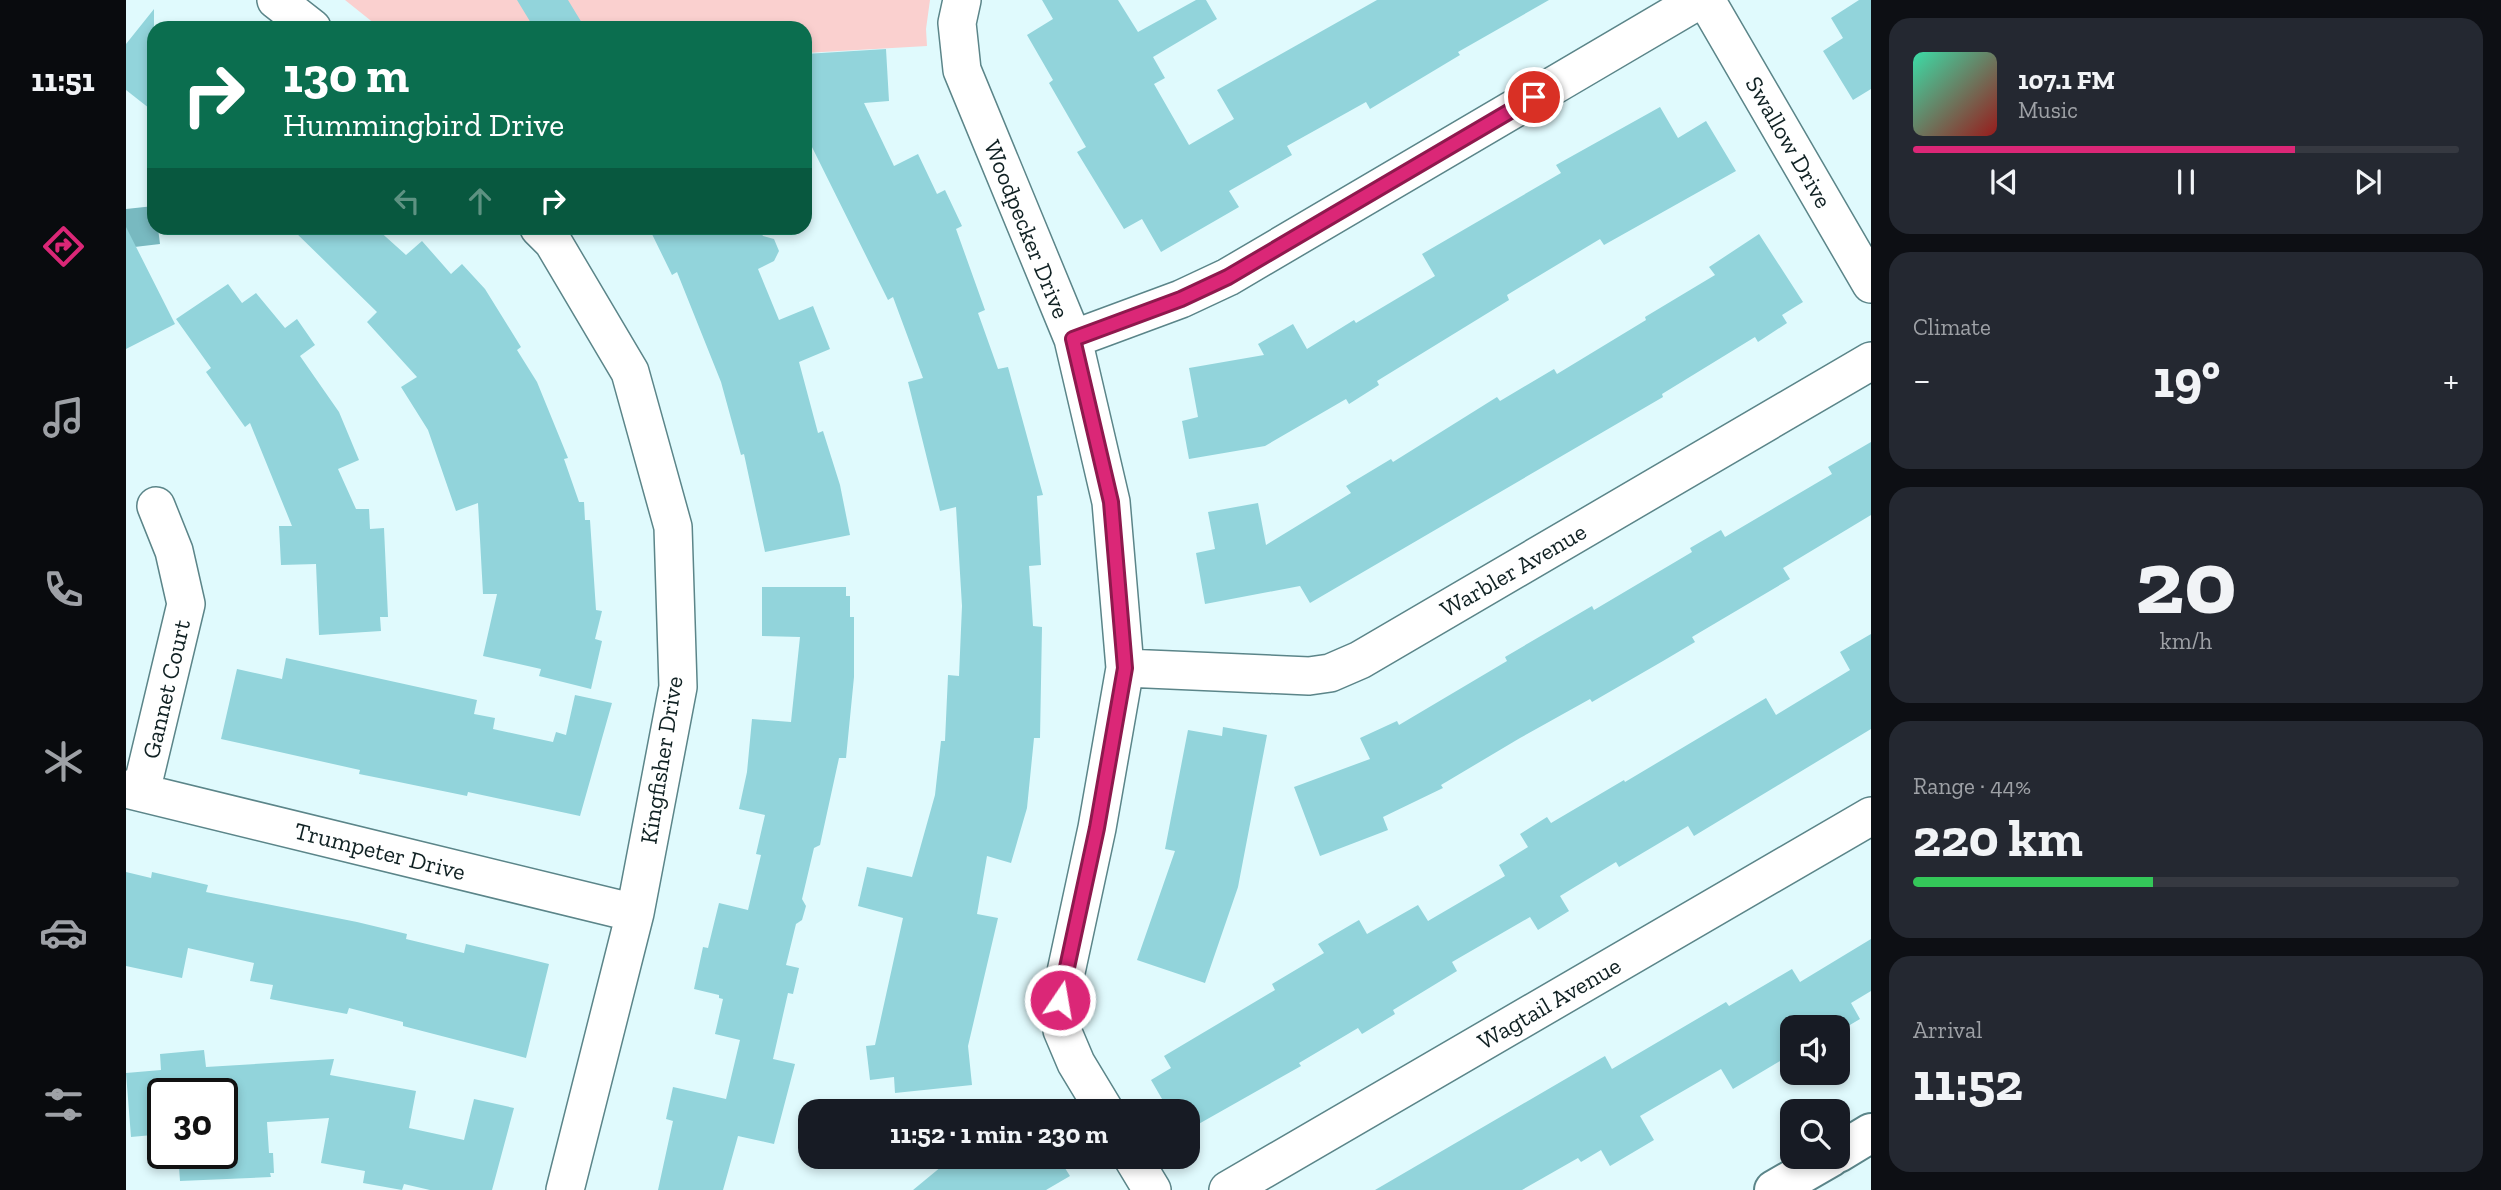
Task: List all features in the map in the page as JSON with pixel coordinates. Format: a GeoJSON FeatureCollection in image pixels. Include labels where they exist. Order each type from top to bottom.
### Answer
{"type":"FeatureCollection","features":[{"type":"Feature","properties":{"kind":"main road"},"geometry":{"type":"LineString","coordinates":[[1850,1146],[1871,1133]]}},
{"type":"Feature","properties":{"kind":"main road"},"geometry":{"type":"LineString","coordinates":[[1774,1190],[1810,1169]]}},
{"type":"Feature","properties":{"kind":"street"},"geometry":{"type":"LineString","coordinates":[[276,0],[303,21]]}},
{"type":"Feature","properties":{"kind":"street","name":"Woodpecker Drive"},"geometry":{"type":"LineString","coordinates":[[962,0],[957,23],[962,69],[1073,339],[1111,502],[1125,668],[1097,828],[1060,1000],[1062,1030],[1099,1099]]}},
{"type":"Feature","properties":{"kind":"street"},"geometry":{"type":"LineString","coordinates":[[1073,339],[1181,299],[1228,277],[1699,0]]}},
{"type":"Feature","properties":{"kind":"street","name":"Swallow Drive"},"geometry":{"type":"LineString","coordinates":[[1706,0],[1871,284]]}},
{"type":"Feature","properties":{"kind":"street","name":"Kingfisher Drive"},"geometry":{"type":"LineString","coordinates":[[546,235],[553,242],[630,372],[673,527],[678,687],[635,913],[565,1190]]}},
{"type":"Feature","properties":{"kind":"street","name":"Warbler Avenue"},"geometry":{"type":"LineString","coordinates":[[1125,668],[1286,677],[1330,673],[1360,660],[1871,361]]}},
{"type":"Feature","properties":{"kind":"street","name":"Gannet Court"},"geometry":{"type":"LineString","coordinates":[[134,791],[186,604],[174,551],[156,506]]}},
{"type":"Feature","properties":{"kind":"street","name":"Trumpeter Drive"},"geometry":{"type":"LineString","coordinates":[[134,791],[635,913]]}},
{"type":"Feature","properties":{"kind":"street","name":"Wagtail Avenue"},"geometry":{"type":"LineString","coordinates":[[1228,1190],[1871,817]]}},
{"type":"Feature","properties":{"kind":"street"},"geometry":{"type":"LineString","coordinates":[[1139,1169],[1152,1190]]}},
{"type":"Feature","properties":{"kind":"shaded area"},"geometry":{"type":"Polygon","coordinates":[[[345,0],[930,0],[926,29],[927,46],[812,53],[812,21],[371,21],[345,0]]]}},
{"type":"Feature","properties":{"kind":"water"},"geometry":{"type":"Polygon","coordinates":[[[147,207],[147,235],[159,235],[160,244],[126,248],[126,209],[147,207]]]}},
{"type":"Feature","properties":{"kind":"building"},"geometry":{"type":"Polygon","coordinates":[[[517,0],[568,0],[581,21],[530,21],[517,0]]]}},
{"type":"Feature","properties":{"kind":"building"},"geometry":{"type":"Polygon","coordinates":[[[1042,0],[1118,0],[1138,32],[1196,0],[1206,0],[1217,19],[1153,57],[1165,78],[1154,84],[1189,145],[1234,119],[1217,90],[1377,0],[1549,0],[1458,52],[1460,55],[1370,109],[1366,102],[1287,146],[1292,155],[1229,191],[1239,207],[1161,252],[1142,219],[1124,229],[1077,152],[1086,147],[1049,83],[1053,80],[1027,35],[1053,19],[1042,0]]]}},
{"type":"Feature","properties":{"kind":"building"},"geometry":{"type":"Polygon","coordinates":[[[1859,0],[1871,0],[1871,89],[1853,100],[1823,51],[1843,38],[1831,18],[1859,0]]]}},
{"type":"Feature","properties":{"kind":"building"},"geometry":{"type":"Polygon","coordinates":[[[154,9],[154,21],[147,21],[147,106],[126,90],[126,44],[154,9]]]}},
{"type":"Feature","properties":{"kind":"building"},"geometry":{"type":"Polygon","coordinates":[[[886,49],[889,101],[864,103],[894,166],[918,154],[937,194],[945,190],[962,226],[956,229],[985,310],[978,313],[998,369],[1008,367],[1043,495],[1037,496],[1041,565],[1029,566],[1033,626],[1042,627],[1040,738],[1034,738],[1027,808],[1011,863],[987,856],[977,914],[998,918],[968,1046],[972,1085],[895,1093],[894,1077],[870,1080],[866,1046],[875,1045],[903,918],[858,906],[867,867],[912,877],[935,795],[941,741],[945,741],[948,675],[959,676],[962,606],[956,507],[940,511],[908,382],[923,378],[893,297],[888,300],[812,147],[812,54],[886,49]]]}},
{"type":"Feature","properties":{"kind":"building"},"geometry":{"type":"Polygon","coordinates":[[[1660,107],[1678,138],[1706,121],[1736,171],[1604,245],[1600,239],[1507,295],[1509,300],[1377,381],[1379,385],[1349,404],[1346,399],[1265,446],[1189,459],[1182,421],[1198,417],[1189,368],[1264,355],[1258,344],[1293,324],[1307,349],[1354,320],[1356,323],[1435,276],[1422,254],[1561,173],[1556,165],[1660,107]]]}},
{"type":"Feature","properties":{"kind":"building"},"geometry":{"type":"Polygon","coordinates":[[[126,227],[175,324],[126,349],[126,227]]]}},
{"type":"Feature","properties":{"kind":"building"},"geometry":{"type":"Polygon","coordinates":[[[1759,234],[1803,302],[1782,315],[1787,323],[1758,342],[1755,337],[1662,394],[1663,397],[1310,603],[1300,586],[1205,604],[1196,553],[1215,549],[1208,512],[1258,503],[1266,545],[1351,493],[1346,486],[1391,459],[1393,462],[1497,397],[1500,401],[1554,369],[1557,374],[1646,320],[1645,317],[1715,275],[1709,267],[1759,234]]]}},
{"type":"Feature","properties":{"kind":"building"},"geometry":{"type":"Polygon","coordinates":[[[298,235],[384,235],[406,255],[422,241],[451,274],[462,264],[485,289],[521,347],[517,350],[537,382],[568,458],[564,459],[579,502],[584,502],[585,520],[590,520],[596,610],[602,611],[595,639],[602,641],[591,689],[539,676],[541,669],[483,656],[497,594],[483,594],[478,503],[456,511],[428,430],[401,387],[417,377],[367,322],[377,312],[298,235]]]}},
{"type":"Feature","properties":{"kind":"building"},"geometry":{"type":"Polygon","coordinates":[[[652,235],[762,235],[774,239],[779,251],[774,261],[758,269],[779,320],[813,306],[830,349],[799,362],[818,433],[823,431],[840,485],[850,535],[765,552],[744,454],[741,455],[721,382],[677,272],[672,275],[652,235]]]}},
{"type":"Feature","properties":{"kind":"building"},"geometry":{"type":"Polygon","coordinates":[[[228,284],[242,303],[256,293],[285,328],[297,319],[315,345],[300,356],[339,412],[359,460],[338,469],[356,509],[369,509],[370,529],[384,528],[388,617],[380,617],[381,631],[319,635],[316,564],[281,565],[279,526],[292,526],[250,423],[245,427],[206,372],[211,368],[176,319],[228,284]]]}},
{"type":"Feature","properties":{"kind":"building"},"geometry":{"type":"Polygon","coordinates":[[[1871,442],[1871,515],[1783,568],[1790,579],[1692,637],[1695,642],[1663,661],[1592,702],[1590,699],[1520,738],[1441,785],[1443,788],[1383,817],[1388,830],[1320,856],[1294,787],[1370,759],[1360,738],[1397,721],[1399,725],[1507,661],[1505,657],[1592,606],[1594,610],[1692,552],[1690,548],[1721,530],[1725,537],[1832,474],[1828,467],[1871,442]]]}},
{"type":"Feature","properties":{"kind":"building"},"geometry":{"type":"Polygon","coordinates":[[[762,587],[846,587],[846,596],[850,596],[850,617],[854,617],[854,677],[846,758],[839,758],[820,845],[814,848],[802,899],[806,906],[802,920],[796,924],[786,965],[799,968],[793,994],[788,993],[773,1059],[795,1064],[774,1144],[738,1136],[723,1190],[658,1190],[673,1121],[666,1119],[673,1087],[726,1099],[740,1040],[715,1034],[723,999],[719,998],[719,995],[694,989],[703,947],[708,948],[719,903],[748,910],[761,855],[756,854],[765,815],[739,809],[747,772],[752,719],[791,722],[800,637],[762,636],[762,587]]]}},
{"type":"Feature","properties":{"kind":"building"},"geometry":{"type":"Polygon","coordinates":[[[1871,634],[1871,729],[1694,836],[1688,826],[1619,867],[1616,862],[1560,896],[1569,911],[1538,930],[1530,917],[1452,962],[1457,971],[1393,1010],[1395,1014],[1362,1034],[1358,1028],[1299,1063],[1301,1066],[1200,1123],[1200,1099],[1162,1099],[1151,1080],[1171,1068],[1164,1056],[1275,990],[1272,984],[1324,953],[1318,944],[1359,920],[1367,934],[1418,905],[1428,921],[1505,876],[1499,865],[1528,847],[1520,834],[1547,817],[1551,823],[1766,698],[1776,715],[1850,670],[1840,652],[1871,634]]]}},
{"type":"Feature","properties":{"kind":"building"},"geometry":{"type":"Polygon","coordinates":[[[286,658],[477,700],[474,714],[495,718],[493,729],[553,742],[556,732],[566,735],[575,695],[612,703],[580,816],[468,792],[467,796],[359,774],[360,770],[221,739],[237,669],[282,679],[286,658]]]}},
{"type":"Feature","properties":{"kind":"building"},"geometry":{"type":"Polygon","coordinates":[[[1223,727],[1267,735],[1238,887],[1205,983],[1137,960],[1175,851],[1165,849],[1188,730],[1222,736],[1223,727]]]}},
{"type":"Feature","properties":{"kind":"building"},"geometry":{"type":"Polygon","coordinates":[[[126,872],[151,878],[152,872],[208,885],[206,892],[357,922],[407,934],[406,939],[464,953],[466,944],[549,964],[526,1058],[403,1026],[403,1022],[349,1008],[347,1014],[270,999],[273,985],[250,981],[254,963],[188,948],[182,978],[126,966],[126,872]]]}},
{"type":"Feature","properties":{"kind":"building"},"geometry":{"type":"Polygon","coordinates":[[[1871,939],[1871,991],[1851,1003],[1860,1019],[1850,1025],[1850,1015],[1780,1015],[1780,1061],[1733,1089],[1721,1069],[1640,1116],[1654,1140],[1610,1166],[1601,1150],[1581,1162],[1578,1158],[1522,1190],[1375,1190],[1605,1056],[1612,1069],[1726,1002],[1729,1006],[1792,969],[1800,982],[1871,939]]]}},
{"type":"Feature","properties":{"kind":"building"},"geometry":{"type":"Polygon","coordinates":[[[204,1050],[206,1067],[334,1059],[330,1075],[416,1091],[409,1128],[464,1140],[474,1099],[514,1108],[492,1190],[430,1190],[404,1184],[402,1190],[363,1183],[365,1171],[321,1163],[329,1118],[267,1122],[269,1153],[273,1153],[274,1173],[270,1173],[271,1177],[180,1181],[179,1169],[238,1169],[238,1078],[147,1078],[147,1136],[131,1137],[126,1073],[161,1070],[160,1054],[204,1050]]]}},
{"type":"Feature","properties":{"kind":"building"},"geometry":{"type":"Polygon","coordinates":[[[938,1169],[1066,1169],[1070,1176],[1046,1190],[913,1190],[938,1169]]]}},
{"type":"Feature","properties":{"kind":"route"},"geometry":{"type":"LineString","coordinates":[[1060,1000],[1097,828],[1125,668],[1111,502],[1073,339],[1181,299],[1228,277],[1534,97]]}}]}
